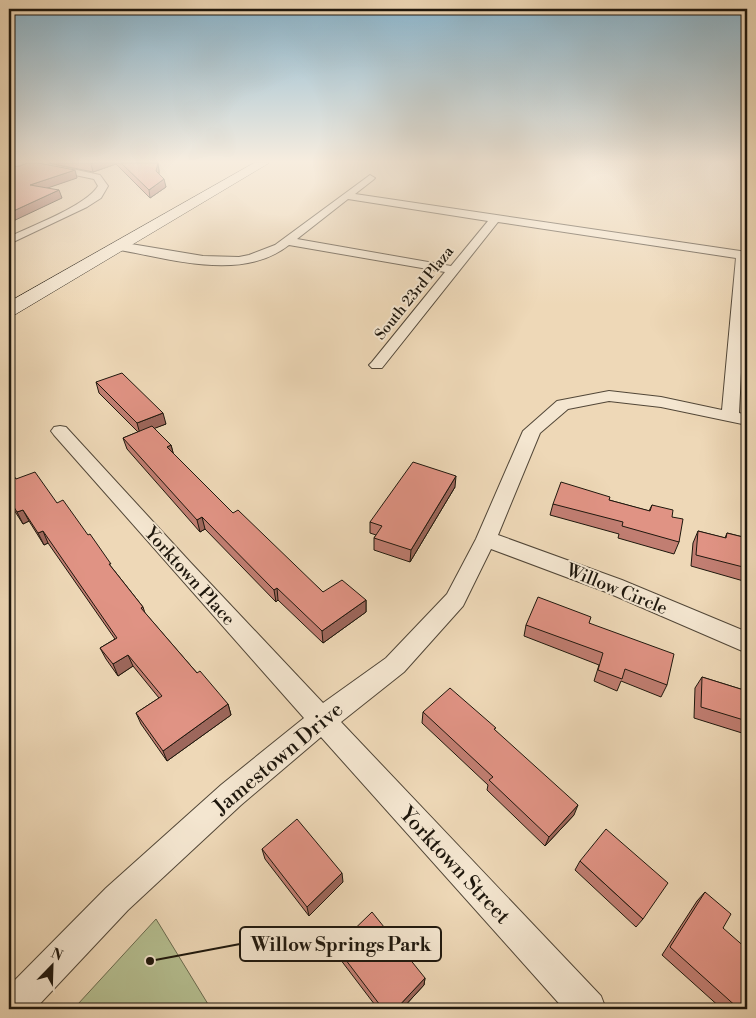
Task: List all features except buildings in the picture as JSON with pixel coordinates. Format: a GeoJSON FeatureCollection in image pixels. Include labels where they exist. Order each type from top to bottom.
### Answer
{"type":"FeatureCollection","features":[{"type":"Feature","properties":{"kind":"street"},"geometry":{"type":"LineString","coordinates":[[9,241],[72,211]]}},
{"type":"Feature","properties":{"kind":"street"},"geometry":{"type":"LineString","coordinates":[[9,310],[181,211]]}},
{"type":"Feature","properties":{"kind":"street"},"geometry":{"type":"LineString","coordinates":[[119,246],[202,260],[239,261],[267,253],[288,241],[327,211]]}},
{"type":"Feature","properties":{"kind":"street"},"geometry":{"type":"LineString","coordinates":[[445,211],[745,255],[730,416]]}},
{"type":"Feature","properties":{"kind":"street","name":"South 23rd Plaza"},"geometry":{"type":"LineString","coordinates":[[377,366],[496,218]]}},
{"type":"Feature","properties":{"kind":"street"},"geometry":{"type":"LineString","coordinates":[[288,241],[454,270]]}},
{"type":"Feature","properties":{"kind":"street","name":"Jamestown Drive"},"geometry":{"type":"LineString","coordinates":[[11,1009],[118,899],[230,795],[322,720],[395,665],[455,600],[486,539],[532,430],[564,405],[608,396],[661,402],[747,420]]}},
{"type":"Feature","properties":{"kind":"street","name":"Yorktown Place"},"geometry":{"type":"LineString","coordinates":[[60,431],[183,569],[322,720]]}},
{"type":"Feature","properties":{"kind":"street","name":"Willow Circle"},"geometry":{"type":"LineString","coordinates":[[486,539],[614,586],[747,642]]}},
{"type":"Feature","properties":{"kind":"street","name":"Yorktown Street"},"geometry":{"type":"LineString","coordinates":[[322,720],[588,1009]]}},
{"type":"Feature","properties":{"kind":"green space"},"geometry":{"type":"Polygon","coordinates":[[[156,919],[211,1009],[81,1009],[78,1004],[156,919]]]}},
{"type":"Feature","properties":{"kind":"place","name":"Willow Springs Park"},"geometry":{"type":"Point","coordinates":[150,961]}}]}
